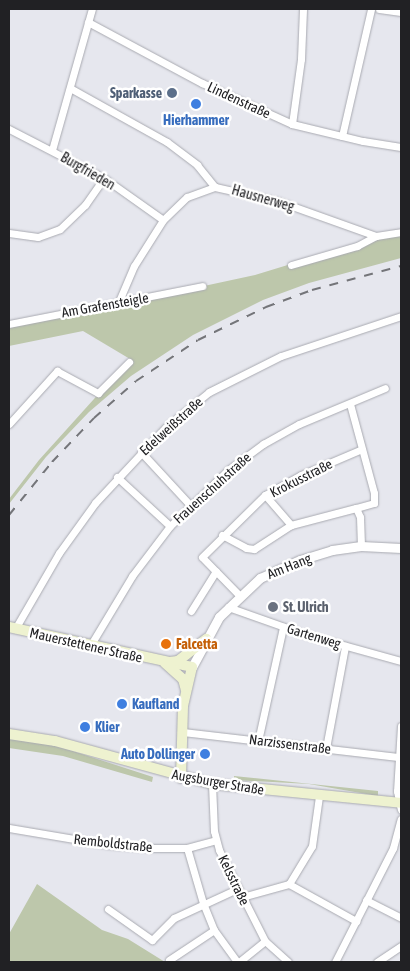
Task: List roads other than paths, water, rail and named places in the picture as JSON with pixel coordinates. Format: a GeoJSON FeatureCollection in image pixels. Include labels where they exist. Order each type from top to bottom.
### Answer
{"type":"FeatureCollection","features":[{"type":"Feature","properties":{"kind":"main road","name":"Mauerstettener Straße"},"geometry":{"type":"LineString","coordinates":[[12,628],[192,667]]}},
{"type":"Feature","properties":{"kind":"main road"},"geometry":{"type":"LineString","coordinates":[[166,662],[178,661],[206,638]]}},
{"type":"Feature","properties":{"kind":"main road","name":"Mauerstettener Straße"},"geometry":{"type":"LineString","coordinates":[[166,662],[182,679],[187,691]]}},
{"type":"Feature","properties":{"kind":"main road"},"geometry":{"type":"LineString","coordinates":[[181,778],[182,732],[192,667]]}},
{"type":"Feature","properties":{"kind":"main road","name":"Augsburger Straße"},"geometry":{"type":"LineString","coordinates":[[9,734],[55,741],[181,778],[212,784],[401,805]]}},
{"type":"Feature","properties":{"kind":"street"},"geometry":{"type":"LineString","coordinates":[[52,150],[92,9]]}},
{"type":"Feature","properties":{"kind":"street"},"geometry":{"type":"LineString","coordinates":[[292,124],[301,59],[303,9]]}},
{"type":"Feature","properties":{"kind":"street"},"geometry":{"type":"LineString","coordinates":[[342,136],[371,9]]}},
{"type":"Feature","properties":{"kind":"street"},"geometry":{"type":"LineString","coordinates":[[379,9],[401,12]]}},
{"type":"Feature","properties":{"kind":"street","name":"Lindenstraße"},"geometry":{"type":"LineString","coordinates":[[88,22],[202,83],[292,124],[401,147]]}},
{"type":"Feature","properties":{"kind":"street"},"geometry":{"type":"LineString","coordinates":[[70,88],[167,142],[196,165],[215,187]]}},
{"type":"Feature","properties":{"kind":"street","name":"Burgfrieden"},"geometry":{"type":"LineString","coordinates":[[9,129],[104,178],[163,220]]}},
{"type":"Feature","properties":{"kind":"street"},"geometry":{"type":"LineString","coordinates":[[9,233],[38,237],[60,229],[85,205],[104,178]]}},
{"type":"Feature","properties":{"kind":"street","name":"Hausnerweg"},"geometry":{"type":"LineString","coordinates":[[119,302],[134,266],[163,220],[187,197],[215,187],[278,201],[376,236],[401,232]]}},
{"type":"Feature","properties":{"kind":"street"},"geometry":{"type":"LineString","coordinates":[[291,265],[357,246],[376,236]]}},
{"type":"Feature","properties":{"kind":"street","name":"Am Grafensteigle"},"geometry":{"type":"LineString","coordinates":[[9,324],[202,286]]}},
{"type":"Feature","properties":{"kind":"street","name":"Edelweißstraße"},"geometry":{"type":"LineString","coordinates":[[12,628],[59,553],[117,477],[141,452],[196,403],[227,382],[281,356],[401,316]]}},
{"type":"Feature","properties":{"kind":"street"},"geometry":{"type":"LineString","coordinates":[[9,424],[57,371],[98,393],[129,362]]}},
{"type":"Feature","properties":{"kind":"street","name":"Frauenschuhstraße"},"geometry":{"type":"LineString","coordinates":[[90,646],[132,576],[170,526],[228,470],[263,444],[299,424],[385,388]]}},
{"type":"Feature","properties":{"kind":"street"},"geometry":{"type":"LineString","coordinates":[[222,535],[246,548],[254,549],[291,525],[374,503],[350,404]]}},
{"type":"Feature","properties":{"kind":"street","name":"Krokusstraße"},"geometry":{"type":"LineString","coordinates":[[216,571],[202,557],[222,535],[266,495],[301,474],[362,449]]}},
{"type":"Feature","properties":{"kind":"street"},"geometry":{"type":"LineString","coordinates":[[141,452],[190,505]]}},
{"type":"Feature","properties":{"kind":"street"},"geometry":{"type":"LineString","coordinates":[[117,477],[170,526]]}},
{"type":"Feature","properties":{"kind":"street"},"geometry":{"type":"LineString","coordinates":[[266,495],[291,525]]}},
{"type":"Feature","properties":{"kind":"street"},"geometry":{"type":"LineString","coordinates":[[356,508],[360,518],[361,546]]}},
{"type":"Feature","properties":{"kind":"street","name":"Am Hang"},"geometry":{"type":"LineString","coordinates":[[192,667],[206,638],[228,607],[260,578],[282,567],[332,550],[361,546],[401,548]]}},
{"type":"Feature","properties":{"kind":"street"},"geometry":{"type":"LineString","coordinates":[[191,611],[216,571],[240,596]]}},
{"type":"Feature","properties":{"kind":"street","name":"Gartenweg"},"geometry":{"type":"LineString","coordinates":[[228,607],[283,627],[401,661]]}},
{"type":"Feature","properties":{"kind":"street"},"geometry":{"type":"LineString","coordinates":[[258,741],[283,627]]}},
{"type":"Feature","properties":{"kind":"street"},"geometry":{"type":"LineString","coordinates":[[326,748],[345,646]]}},
{"type":"Feature","properties":{"kind":"street"},"geometry":{"type":"LineString","coordinates":[[401,726],[397,757],[401,805]]}},
{"type":"Feature","properties":{"kind":"street","name":"Narzissenstraße"},"geometry":{"type":"LineString","coordinates":[[182,732],[397,757]]}},
{"type":"Feature","properties":{"kind":"street","name":"Kelsstraße"},"geometry":{"type":"LineString","coordinates":[[212,784],[216,840],[237,889],[266,941],[288,962]]}},
{"type":"Feature","properties":{"kind":"street"},"geometry":{"type":"LineString","coordinates":[[242,897],[289,884],[312,846],[319,796]]}},
{"type":"Feature","properties":{"kind":"street"},"geometry":{"type":"LineString","coordinates":[[335,962],[393,848],[401,819]]}},
{"type":"Feature","properties":{"kind":"street","name":"Remboldstraße"},"geometry":{"type":"LineString","coordinates":[[9,828],[110,845],[187,848],[216,840]]}},
{"type":"Feature","properties":{"kind":"street"},"geometry":{"type":"LineString","coordinates":[[187,848],[202,903],[214,930],[238,962],[266,941]]}},
{"type":"Feature","properties":{"kind":"street"},"geometry":{"type":"LineString","coordinates":[[289,884],[356,920]]}},
{"type":"Feature","properties":{"kind":"street"},"geometry":{"type":"LineString","coordinates":[[108,909],[152,940],[174,918],[202,903],[237,889]]}},
{"type":"Feature","properties":{"kind":"street"},"geometry":{"type":"LineString","coordinates":[[366,900],[401,918]]}},
{"type":"Feature","properties":{"kind":"street"},"geometry":{"type":"LineString","coordinates":[[168,960],[214,930]]}},
{"type":"Feature","properties":{"kind":"street"},"geometry":{"type":"LineString","coordinates":[[377,962],[401,946]]}},
{"type":"Feature","properties":{"kind":"railway"},"geometry":{"type":"LineString","coordinates":[[9,515],[52,462],[94,418],[136,381],[198,340],[266,307],[312,290],[401,266]]}},
{"type":"Feature","properties":{"kind":"place","name":"Sparkasse"},"geometry":{"type":"Point","coordinates":[172,93]}},
{"type":"Feature","properties":{"kind":"place","name":"Hierhammer"},"geometry":{"type":"Point","coordinates":[196,104]}},
{"type":"Feature","properties":{"kind":"place","name":"St. Ulrich"},"geometry":{"type":"Point","coordinates":[273,607]}},
{"type":"Feature","properties":{"kind":"place","name":"Falcetta"},"geometry":{"type":"Point","coordinates":[166,644]}},
{"type":"Feature","properties":{"kind":"place","name":"Kaufland"},"geometry":{"type":"Point","coordinates":[122,704]}},
{"type":"Feature","properties":{"kind":"place","name":"Klier"},"geometry":{"type":"Point","coordinates":[85,727]}},
{"type":"Feature","properties":{"kind":"place","name":"Auto Dollinger"},"geometry":{"type":"Point","coordinates":[205,754]}}]}
